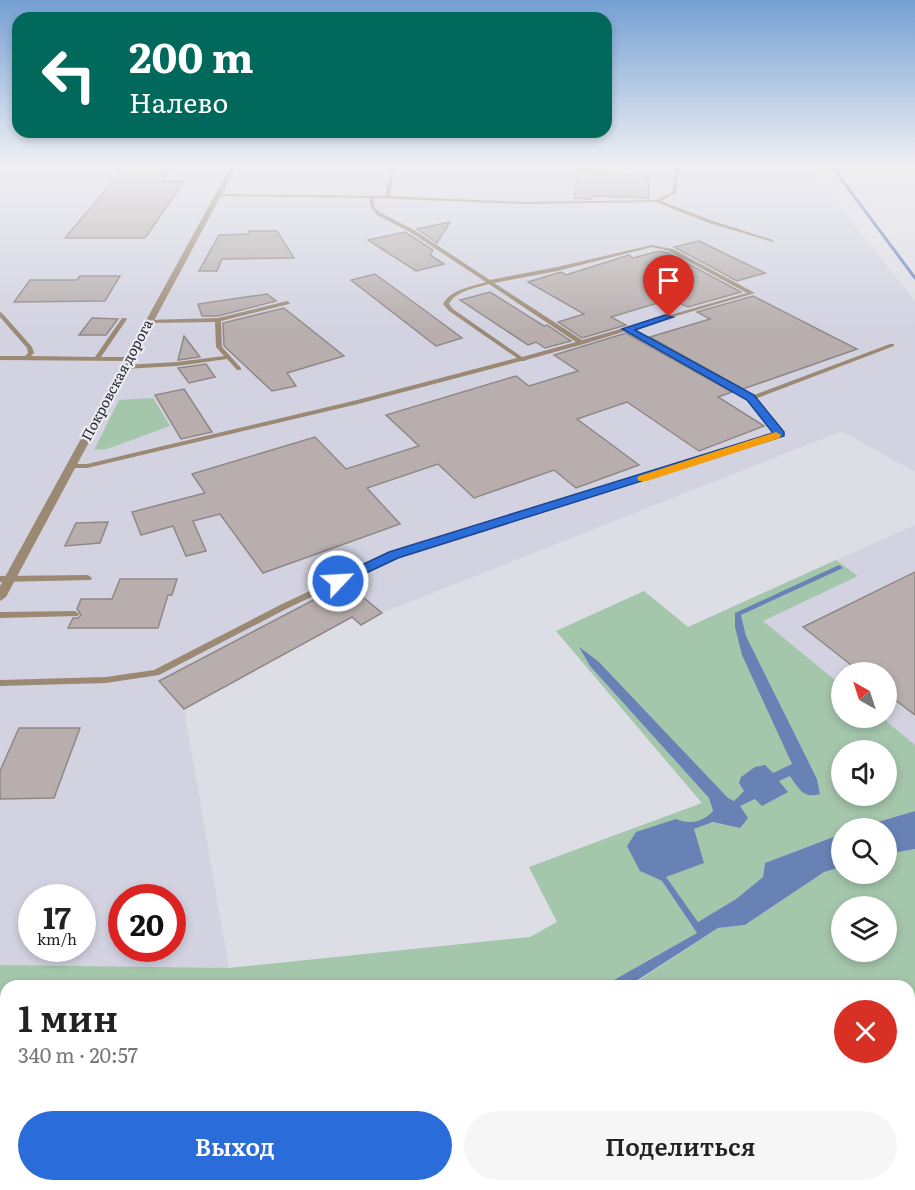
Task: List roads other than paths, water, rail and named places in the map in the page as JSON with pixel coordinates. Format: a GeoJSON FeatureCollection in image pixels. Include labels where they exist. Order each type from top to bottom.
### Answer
{"type":"FeatureCollection","features":[{"type":"Feature","properties":{"kind":"street","name":"Покровская дорога"},"geometry":{"type":"LineString","coordinates":[[0,597],[5,579],[72,466],[204,220]]}},
{"type":"Feature","properties":{"kind":"lane"},"geometry":{"type":"LineString","coordinates":[[390,220],[412,231],[582,343]]}},
{"type":"Feature","properties":{"kind":"lane"},"geometry":{"type":"LineString","coordinates":[[705,220],[771,241]]}},
{"type":"Feature","properties":{"kind":"lane"},"geometry":{"type":"LineString","coordinates":[[72,466],[87,466],[266,424],[523,360],[752,292],[671,250],[652,246],[488,283],[456,293],[448,298],[447,304],[451,310],[523,360]]}},
{"type":"Feature","properties":{"kind":"lane"},"geometry":{"type":"LineString","coordinates":[[149,321],[218,320],[287,303]]}},
{"type":"Feature","properties":{"kind":"lane"},"geometry":{"type":"LineString","coordinates":[[0,314],[30,348],[31,353],[27,358]]}},
{"type":"Feature","properties":{"kind":"lane"},"geometry":{"type":"LineString","coordinates":[[97,359],[124,319]]}},
{"type":"Feature","properties":{"kind":"lane"},"geometry":{"type":"LineString","coordinates":[[218,320],[219,346],[239,369]]}},
{"type":"Feature","properties":{"kind":"lane"},"geometry":{"type":"LineString","coordinates":[[0,683],[106,680],[156,673],[283,607],[393,555],[780,434],[751,398],[627,329]]}},
{"type":"Feature","properties":{"kind":"lane"},"geometry":{"type":"LineString","coordinates":[[751,398],[892,345]]}},
{"type":"Feature","properties":{"kind":"lane"},"geometry":{"type":"LineString","coordinates":[[0,358],[97,359],[127,363],[177,364],[229,357]]}},
{"type":"Feature","properties":{"kind":"lane"},"geometry":{"type":"LineString","coordinates":[[5,579],[88,578]]}},
{"type":"Feature","properties":{"kind":"lane"},"geometry":{"type":"LineString","coordinates":[[0,615],[75,614]]}},
{"type":"Feature","properties":{"kind":"water"},"geometry":{"type":"Polygon","coordinates":[[[839,565],[843,568],[741,615],[746,636],[817,779],[820,794],[805,794],[790,776],[779,781],[788,792],[762,806],[755,799],[740,806],[748,818],[740,828],[713,822],[694,829],[704,863],[666,877],[698,922],[736,899],[763,877],[765,863],[831,838],[831,870],[824,872],[745,925],[718,928],[638,980],[614,980],[697,933],[662,881],[640,871],[627,846],[636,832],[676,819],[686,822],[696,821],[705,818],[713,811],[709,798],[590,666],[579,647],[598,661],[728,798],[734,801],[744,791],[739,783],[741,777],[755,767],[765,765],[773,773],[792,764],[742,655],[735,627],[735,613],[839,565]]]}},
{"type":"Feature","properties":{"kind":"water"},"geometry":{"type":"Polygon","coordinates":[[[915,811],[915,849],[897,852],[897,818],[891,818],[915,811]]]}},
{"type":"Feature","properties":{"kind":"waterway"},"geometry":{"type":"LineString","coordinates":[[871,220],[915,278]]}}]}
